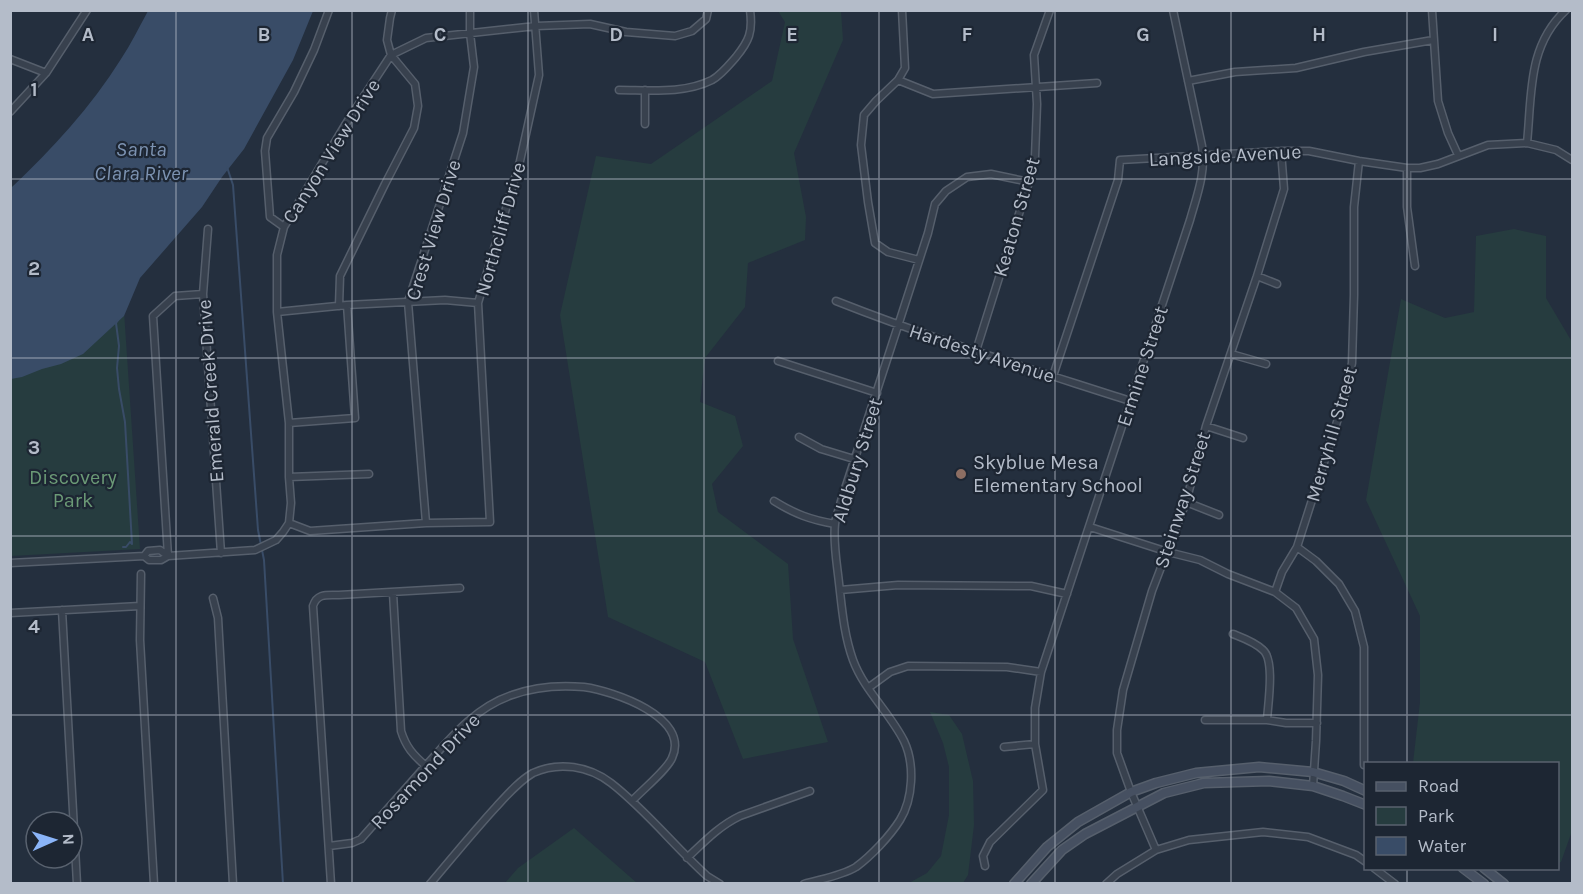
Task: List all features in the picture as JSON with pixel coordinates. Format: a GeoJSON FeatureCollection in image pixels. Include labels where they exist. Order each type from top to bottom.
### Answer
{"type":"FeatureCollection","features":[{"type":"Feature","properties":{"kind":"main road"},"geometry":{"type":"LineString","coordinates":[[1014,884],[1047,848],[1078,822],[1131,792],[1156,783],[1196,773],[1259,767],[1313,772],[1344,781],[1364,791]]}},
{"type":"Feature","properties":{"kind":"main road"},"geometry":{"type":"LineString","coordinates":[[1031,884],[1062,850],[1085,834],[1164,793],[1204,783],[1269,781],[1313,786],[1364,805]]}},
{"type":"Feature","properties":{"kind":"main road"},"geometry":{"type":"LineString","coordinates":[[1466,870],[1484,884]]}},
{"type":"Feature","properties":{"kind":"main road"},"geometry":{"type":"LineString","coordinates":[[1486,870],[1504,884]]}},
{"type":"Feature","properties":{"kind":"street"},"geometry":{"type":"LineString","coordinates":[[10,112],[46,73],[87,10]]}},
{"type":"Feature","properties":{"kind":"street"},"geometry":{"type":"LineString","coordinates":[[284,227],[270,217],[265,151],[267,138],[294,92],[314,50],[329,10]]}},
{"type":"Feature","properties":{"kind":"street"},"geometry":{"type":"LineString","coordinates":[[289,423],[355,418],[340,276],[414,128],[418,106],[415,84],[391,55],[387,40],[392,10]]}},
{"type":"Feature","properties":{"kind":"street","name":"Crest View Drive"},"geometry":{"type":"LineString","coordinates":[[426,523],[408,302],[463,133],[474,67],[470,10]]}},
{"type":"Feature","properties":{"kind":"street","name":"Northcliff Drive"},"geometry":{"type":"LineString","coordinates":[[426,523],[490,522],[478,303],[520,161],[539,75],[534,10]]}},
{"type":"Feature","properties":{"kind":"street"},"geometry":{"type":"LineString","coordinates":[[391,55],[426,38],[536,26],[590,24],[626,33],[675,36],[692,31],[706,19],[708,10]]}},
{"type":"Feature","properties":{"kind":"street"},"geometry":{"type":"LineString","coordinates":[[619,90],[685,89],[713,79],[730,64],[749,38],[752,28],[750,10]]}},
{"type":"Feature","properties":{"kind":"street"},"geometry":{"type":"LineString","coordinates":[[902,10],[905,68],[898,80],[864,115],[861,145],[875,243],[888,252],[919,260]]}},
{"type":"Feature","properties":{"kind":"street","name":"Keaton Street"},"geometry":{"type":"LineString","coordinates":[[976,351],[1035,157],[1037,108],[1034,55],[1050,10]]}},
{"type":"Feature","properties":{"kind":"street","name":"Ermine Street"},"geometry":{"type":"LineString","coordinates":[[985,866],[983,856],[990,842],[1043,790],[1035,744],[1035,708],[1041,672],[1190,220],[1203,172],[1204,156],[1173,10]]}},
{"type":"Feature","properties":{"kind":"street"},"geometry":{"type":"LineString","coordinates":[[1432,10],[1438,101],[1458,155]]}},
{"type":"Feature","properties":{"kind":"street"},"geometry":{"type":"LineString","coordinates":[[1527,143],[1531,80],[1540,49],[1555,21],[1566,10]]}},
{"type":"Feature","properties":{"kind":"street"},"geometry":{"type":"LineString","coordinates":[[1188,81],[1235,72],[1296,68],[1364,52],[1433,40]]}},
{"type":"Feature","properties":{"kind":"street","name":"Canyon View Drive"},"geometry":{"type":"LineString","coordinates":[[289,523],[291,503],[289,423],[277,312],[277,255],[284,227],[345,125],[391,55]]}},
{"type":"Feature","properties":{"kind":"street"},"geometry":{"type":"LineString","coordinates":[[10,59],[46,73]]}},
{"type":"Feature","properties":{"kind":"street"},"geometry":{"type":"LineString","coordinates":[[898,80],[933,94],[1097,83]]}},
{"type":"Feature","properties":{"kind":"street"},"geometry":{"type":"LineString","coordinates":[[645,90],[645,124]]}},
{"type":"Feature","properties":{"kind":"street","name":"Langside Avenue"},"geometry":{"type":"LineString","coordinates":[[1053,376],[1118,180],[1120,160],[1309,151],[1359,161],[1420,168],[1438,164],[1488,145],[1527,143],[1557,150],[1572,160]]}},
{"type":"Feature","properties":{"kind":"street","name":"Steinway Street"},"geometry":{"type":"LineString","coordinates":[[1156,850],[1117,753],[1116,729],[1123,690],[1152,591],[1186,501],[1206,426],[1284,189],[1281,151]]}},
{"type":"Feature","properties":{"kind":"street","name":"Merryhill Street"},"geometry":{"type":"LineString","coordinates":[[1275,592],[1282,572],[1297,547],[1343,403],[1352,363],[1354,207],[1359,161]]}},
{"type":"Feature","properties":{"kind":"street"},"geometry":{"type":"LineString","coordinates":[[1407,168],[1407,207],[1415,266]]}},
{"type":"Feature","properties":{"kind":"street","name":"Aldbury Street"},"geometry":{"type":"LineString","coordinates":[[804,884],[835,876],[855,867],[884,840],[900,820],[907,804],[912,775],[911,760],[905,743],[868,688],[854,662],[847,639],[836,556],[835,524],[840,501],[877,393],[935,204],[946,190],[967,177],[991,174],[1029,182]]}},
{"type":"Feature","properties":{"kind":"street","name":"Emerald Creek Drive"},"geometry":{"type":"LineString","coordinates":[[208,230],[203,294],[221,553]]}},
{"type":"Feature","properties":{"kind":"street"},"geometry":{"type":"LineString","coordinates":[[1257,276],[1278,284]]}},
{"type":"Feature","properties":{"kind":"street"},"geometry":{"type":"LineString","coordinates":[[168,556],[153,316],[175,296],[203,294]]}},
{"type":"Feature","properties":{"kind":"street"},"geometry":{"type":"LineString","coordinates":[[277,312],[445,300],[478,303]]}},
{"type":"Feature","properties":{"kind":"street","name":"Hardesty Avenue"},"geometry":{"type":"LineString","coordinates":[[836,301],[898,325],[1130,401]]}},
{"type":"Feature","properties":{"kind":"street"},"geometry":{"type":"LineString","coordinates":[[1231,354],[1266,364]]}},
{"type":"Feature","properties":{"kind":"street"},"geometry":{"type":"LineString","coordinates":[[778,361],[877,393]]}},
{"type":"Feature","properties":{"kind":"street"},"geometry":{"type":"LineString","coordinates":[[1206,426],[1243,438]]}},
{"type":"Feature","properties":{"kind":"street"},"geometry":{"type":"LineString","coordinates":[[799,437],[821,449],[854,459]]}},
{"type":"Feature","properties":{"kind":"street"},"geometry":{"type":"LineString","coordinates":[[289,477],[369,474]]}},
{"type":"Feature","properties":{"kind":"street"},"geometry":{"type":"LineString","coordinates":[[774,501],[809,519],[835,524]]}},
{"type":"Feature","properties":{"kind":"street"},"geometry":{"type":"LineString","coordinates":[[1186,501],[1219,515]]}},
{"type":"Feature","properties":{"kind":"street"},"geometry":{"type":"LineString","coordinates":[[10,563],[144,556],[149,560],[161,560],[168,556],[256,550],[276,540],[289,523],[310,531],[426,523]]}},
{"type":"Feature","properties":{"kind":"street"},"geometry":{"type":"LineString","coordinates":[[1090,527],[1200,560],[1228,574],[1275,592],[1296,608],[1314,639],[1318,675],[1313,786]]}},
{"type":"Feature","properties":{"kind":"street"},"geometry":{"type":"LineString","coordinates":[[1297,547],[1316,561],[1339,584],[1354,611],[1364,646],[1364,765]]}},
{"type":"Feature","properties":{"kind":"street"},"geometry":{"type":"LineString","coordinates":[[141,574],[140,640],[154,884]]}},
{"type":"Feature","properties":{"kind":"street"},"geometry":{"type":"LineString","coordinates":[[840,590],[898,585],[1031,586],[1067,594]]}},
{"type":"Feature","properties":{"kind":"street"},"geometry":{"type":"LineString","coordinates":[[331,884],[313,606],[315,600],[328,595],[460,588]]}},
{"type":"Feature","properties":{"kind":"street"},"geometry":{"type":"LineString","coordinates":[[393,592],[401,731],[405,744],[413,755],[426,765]]}},
{"type":"Feature","properties":{"kind":"street"},"geometry":{"type":"LineString","coordinates":[[213,598],[218,618],[233,884]]}},
{"type":"Feature","properties":{"kind":"street"},"geometry":{"type":"LineString","coordinates":[[10,613],[140,606]]}},
{"type":"Feature","properties":{"kind":"street"},"geometry":{"type":"LineString","coordinates":[[62,610],[77,884]]}},
{"type":"Feature","properties":{"kind":"street"},"geometry":{"type":"LineString","coordinates":[[1233,634],[1264,651],[1267,657],[1269,664],[1267,720]]}},
{"type":"Feature","properties":{"kind":"street"},"geometry":{"type":"LineString","coordinates":[[868,688],[890,672],[908,666],[1007,667],[1041,672]]}},
{"type":"Feature","properties":{"kind":"street","name":"Rosamond Drive"},"geometry":{"type":"LineString","coordinates":[[329,846],[352,843],[361,839],[464,724],[485,708],[511,695],[538,689],[583,687],[607,692],[630,700],[669,726],[674,734],[675,746],[672,758],[632,801]]}},
{"type":"Feature","properties":{"kind":"street"},"geometry":{"type":"LineString","coordinates":[[1205,720],[1317,723]]}},
{"type":"Feature","properties":{"kind":"street"},"geometry":{"type":"LineString","coordinates":[[1004,747],[1035,744]]}},
{"type":"Feature","properties":{"kind":"street"},"geometry":{"type":"LineString","coordinates":[[430,884],[474,831],[523,780],[533,773],[556,767],[579,767],[596,773],[610,782],[632,801],[687,858],[720,884]]}},
{"type":"Feature","properties":{"kind":"street"},"geometry":{"type":"LineString","coordinates":[[687,858],[729,821],[810,791]]}},
{"type":"Feature","properties":{"kind":"street"},"geometry":{"type":"LineString","coordinates":[[1106,884],[1117,874],[1156,850],[1188,840],[1263,832],[1308,837],[1356,855],[1364,861]]}},
{"type":"Feature","properties":{"kind":"street"},"geometry":{"type":"LineString","coordinates":[[1377,870],[1395,884]]}},
{"type":"Feature","properties":{"kind":"green space"},"geometry":{"type":"Polygon","coordinates":[[[778,11],[841,11],[843,40],[794,153],[806,217],[805,240],[748,263],[745,307],[705,358],[700,402],[735,416],[743,446],[712,484],[718,512],[788,564],[793,639],[828,742],[743,759],[705,662],[608,617],[560,315],[596,156],[651,164],[772,81],[785,22],[778,11]]]}},
{"type":"Feature","properties":{"kind":"green space","name":"Discovery Park"},"geometry":{"type":"Polygon","coordinates":[[[115,178],[140,549],[11,556],[11,187],[115,178]]]}},
{"type":"Feature","properties":{"kind":"green space"},"geometry":{"type":"Polygon","coordinates":[[[1514,229],[1546,236],[1546,298],[1572,342],[1572,831],[1559,863],[1559,762],[1413,762],[1420,702],[1420,616],[1366,500],[1401,299],[1445,318],[1474,312],[1476,236],[1514,229]]]}},
{"type":"Feature","properties":{"kind":"green space"},"geometry":{"type":"Polygon","coordinates":[[[930,712],[949,715],[962,734],[973,781],[974,825],[968,875],[963,883],[909,883],[927,873],[941,856],[949,815],[949,767],[943,743],[930,712]]]}},
{"type":"Feature","properties":{"kind":"green space"},"geometry":{"type":"Polygon","coordinates":[[[574,828],[637,883],[505,883],[518,868],[574,828]]]}},
{"type":"Feature","properties":{"kind":"water","name":"Santa Clara River"},"geometry":{"type":"Polygon","coordinates":[[[148,11],[313,11],[293,60],[244,149],[202,207],[140,278],[124,316],[83,354],[61,364],[11,379],[11,188],[84,111],[125,53],[148,11]]]}},
{"type":"Feature","properties":{"kind":"waterway"},"geometry":{"type":"LineString","coordinates":[[227,167],[233,185],[258,530],[264,560],[283,884]]}},
{"type":"Feature","properties":{"kind":"waterway"},"geometry":{"type":"LineString","coordinates":[[118,320],[116,323],[119,346],[117,368],[125,422],[132,544],[130,542],[123,547]]}},
{"type":"Feature","properties":{"kind":"place","name":"Skyblue Mesa Elementary School"},"geometry":{"type":"Point","coordinates":[961,474]}}]}
